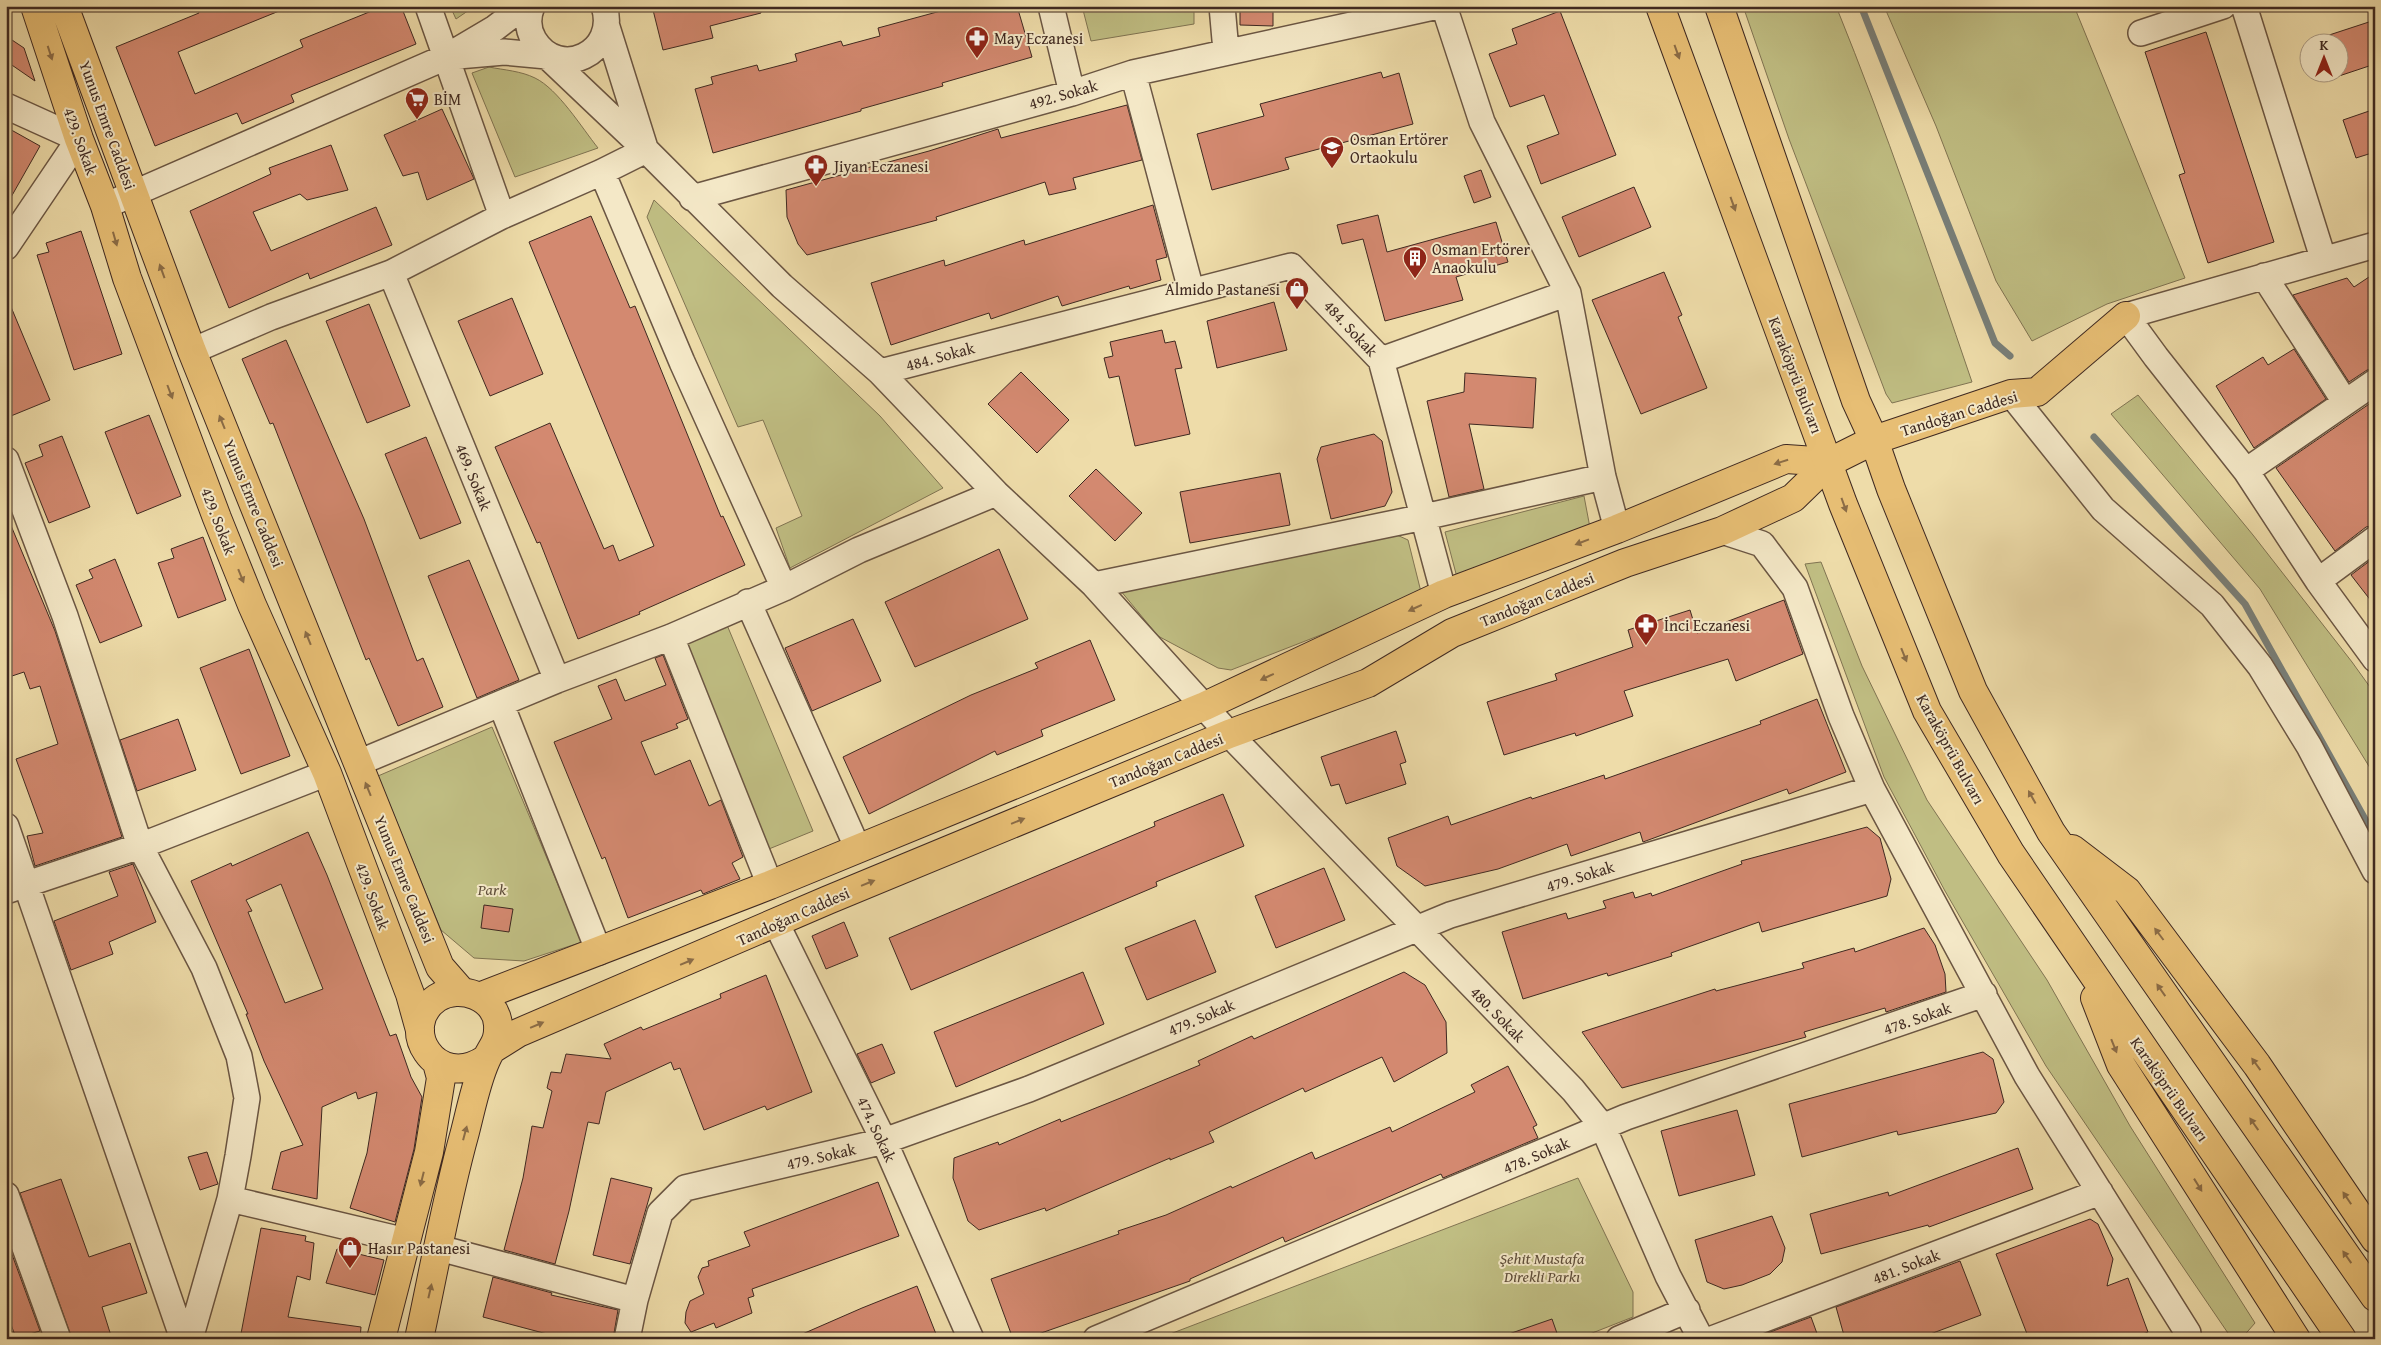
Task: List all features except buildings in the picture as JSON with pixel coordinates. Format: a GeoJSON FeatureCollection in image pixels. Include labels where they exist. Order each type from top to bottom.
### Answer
{"type":"FeatureCollection","features":[{"type":"Feature","properties":{"kind":"main road","name":"Yunus Emre Caddesi"},"geometry":{"type":"LineString","coordinates":[[64,6],[192,351],[440,967],[470,994]]}},
{"type":"Feature","properties":{"kind":"main road","name":"Karaköprü Bulvarı"},"geometry":{"type":"LineString","coordinates":[[1660,6],[1830,462],[1847,513],[1927,711],[2011,854],[2342,1339]]}},
{"type":"Feature","properties":{"kind":"main road"},"geometry":{"type":"LineString","coordinates":[[1719,6],[1856,401],[1874,440],[1894,498],[1973,691],[2051,832],[2375,1297]]}},
{"type":"Feature","properties":{"kind":"main road","name":"429. Sokak"},"geometry":{"type":"LineString","coordinates":[[33,7],[79,140],[105,206],[127,278],[217,518],[252,605],[328,774],[410,994],[420,1030]]}},
{"type":"Feature","properties":{"kind":"main road","name":"Tandoğan Caddesi"},"geometry":{"type":"LineString","coordinates":[[490,1054],[518,1033],[828,900],[1229,734],[1368,682],[1452,633],[1625,563],[1722,531],[1794,498],[1830,462],[1874,440],[2011,394],[2037,392],[2126,316]]}},
{"type":"Feature","properties":{"kind":"main road"},"geometry":{"type":"LineString","coordinates":[[490,1054],[475,1066],[462,1069],[449,1068],[437,1062],[428,1054],[422,1043],[420,1030],[422,1018],[428,1007],[437,998],[448,993],[470,994],[600,952],[770,885],[1205,706],[1444,594],[1617,529],[1786,459],[1830,462]]}},
{"type":"Feature","properties":{"kind":"main road"},"geometry":{"type":"LineString","coordinates":[[2051,832],[2127,891],[2257,1065],[2375,1239]]}},
{"type":"Feature","properties":{"kind":"main road"},"geometry":{"type":"LineString","coordinates":[[2077,952],[2121,1065],[2296,1339]]}},
{"type":"Feature","properties":{"kind":"main road"},"geometry":{"type":"LineString","coordinates":[[418,1339],[464,1134],[490,1054],[498,1036],[498,1022],[493,1010],[470,994]]}},
{"type":"Feature","properties":{"kind":"main road"},"geometry":{"type":"LineString","coordinates":[[381,1339],[430,1143],[441,1078],[437,1062]]}},
{"type":"Feature","properties":{"kind":"street"},"geometry":{"type":"LineString","coordinates":[[428,6],[502,216]]}},
{"type":"Feature","properties":{"kind":"street"},"geometry":{"type":"LineString","coordinates":[[105,206],[446,57],[495,28],[524,6]]}},
{"type":"Feature","properties":{"kind":"street","name":"480. Sokak"},"geometry":{"type":"LineString","coordinates":[[532,6],[528,22],[531,35],[547,56],[646,150],[782,286],[880,372],[996,493],[1094,585],[1229,734],[1573,1090],[1603,1126],[1668,1276],[1701,1339]]}},
{"type":"Feature","properties":{"kind":"street"},"geometry":{"type":"LineString","coordinates":[[1051,6],[1072,93]]}},
{"type":"Feature","properties":{"kind":"street"},"geometry":{"type":"LineString","coordinates":[[1222,6],[1225,40],[1229,51]]}},
{"type":"Feature","properties":{"kind":"street","name":"492. Sokak"},"geometry":{"type":"LineString","coordinates":[[692,198],[1072,93],[1133,73],[1438,6]]}},
{"type":"Feature","properties":{"kind":"street"},"geometry":{"type":"LineString","coordinates":[[1444,6],[1482,122],[1568,293],[1603,478],[1617,529]]}},
{"type":"Feature","properties":{"kind":"street"},"geometry":{"type":"LineString","coordinates":[[2141,33],[2223,6]]}},
{"type":"Feature","properties":{"kind":"street"},"geometry":{"type":"LineString","coordinates":[[2244,6],[2323,258]]}},
{"type":"Feature","properties":{"kind":"street"},"geometry":{"type":"LineString","coordinates":[[446,57],[504,52],[572,60],[584,56],[595,49],[603,39],[605,17]]}},
{"type":"Feature","properties":{"kind":"street"},"geometry":{"type":"LineString","coordinates":[[192,351],[271,317],[391,273],[502,216],[602,172],[646,150],[605,17]]}},
{"type":"Feature","properties":{"kind":"street"},"geometry":{"type":"LineString","coordinates":[[1133,73],[1191,290]]}},
{"type":"Feature","properties":{"kind":"street"},"geometry":{"type":"LineString","coordinates":[[6,106],[79,140],[6,247]]}},
{"type":"Feature","properties":{"kind":"street"},"geometry":{"type":"LineString","coordinates":[[602,172],[682,362],[784,588]]}},
{"type":"Feature","properties":{"kind":"street"},"geometry":{"type":"LineString","coordinates":[[2375,245],[2323,258],[2126,316],[2156,357],[2246,470],[2318,581],[2375,659]]}},
{"type":"Feature","properties":{"kind":"street","name":"484. Sokak"},"geometry":{"type":"LineString","coordinates":[[880,372],[1191,290],[1291,266],[1381,360],[1568,293]]}},
{"type":"Feature","properties":{"kind":"street","name":"469. Sokak"},"geometry":{"type":"LineString","coordinates":[[391,273],[557,680]]}},
{"type":"Feature","properties":{"kind":"street"},"geometry":{"type":"LineString","coordinates":[[2264,276],[2345,402]]}},
{"type":"Feature","properties":{"kind":"street"},"geometry":{"type":"LineString","coordinates":[[1381,360],[1444,594]]}},
{"type":"Feature","properties":{"kind":"street"},"geometry":{"type":"LineString","coordinates":[[2246,470],[2375,382]]}},
{"type":"Feature","properties":{"kind":"street"},"geometry":{"type":"LineString","coordinates":[[2011,394],[2103,509],[2212,606],[2260,666],[2309,746],[2375,871]]}},
{"type":"Feature","properties":{"kind":"street"},"geometry":{"type":"LineString","coordinates":[[6,460],[65,616],[140,846],[204,968],[239,1056],[247,1098],[230,1199],[190,1339]]}},
{"type":"Feature","properties":{"kind":"street"},"geometry":{"type":"LineString","coordinates":[[1094,585],[1603,478]]}},
{"type":"Feature","properties":{"kind":"street"},"geometry":{"type":"LineString","coordinates":[[358,763],[557,680],[671,637],[784,588],[859,550],[996,493]]}},
{"type":"Feature","properties":{"kind":"street"},"geometry":{"type":"LineString","coordinates":[[1722,531],[1762,544],[1795,588],[1841,716],[1872,789],[2027,1076],[2188,1334],[2187,1339]]}},
{"type":"Feature","properties":{"kind":"street"},"geometry":{"type":"LineString","coordinates":[[2318,581],[2375,539]]}},
{"type":"Feature","properties":{"kind":"street"},"geometry":{"type":"LineString","coordinates":[[748,602],[858,849]]}},
{"type":"Feature","properties":{"kind":"street"},"geometry":{"type":"LineString","coordinates":[[671,637],[770,885]]}},
{"type":"Feature","properties":{"kind":"street"},"geometry":{"type":"LineString","coordinates":[[501,704],[600,952]]}},
{"type":"Feature","properties":{"kind":"street"},"geometry":{"type":"LineString","coordinates":[[16,887],[140,846],[328,774]]}},
{"type":"Feature","properties":{"kind":"street","name":"479. Sokak"},"geometry":{"type":"LineString","coordinates":[[627,1339],[635,1300],[660,1213],[685,1188],[884,1141],[1029,1089],[1450,915],[1872,789]]}},
{"type":"Feature","properties":{"kind":"street"},"geometry":{"type":"LineString","coordinates":[[6,826],[16,887],[183,1339]]}},
{"type":"Feature","properties":{"kind":"street","name":"474. Sokak"},"geometry":{"type":"LineString","coordinates":[[776,923],[884,1141],[971,1339]]}},
{"type":"Feature","properties":{"kind":"street","name":"478. Sokak"},"geometry":{"type":"LineString","coordinates":[[1096,1339],[1603,1126],[1984,994]]}},
{"type":"Feature","properties":{"kind":"street","name":"481. Sokak"},"geometry":{"type":"LineString","coordinates":[[1712,1339],[2100,1192]]}},
{"type":"Feature","properties":{"kind":"street"},"geometry":{"type":"LineString","coordinates":[[6,1195],[58,1339]]}},
{"type":"Feature","properties":{"kind":"street"},"geometry":{"type":"LineString","coordinates":[[230,1199],[406,1241]]}},
{"type":"Feature","properties":{"kind":"street"},"geometry":{"type":"LineString","coordinates":[[439,1248],[635,1300]]}},
{"type":"Feature","properties":{"kind":"street"},"geometry":{"type":"LineString","coordinates":[[1619,1339],[1687,1310]]}},
{"type":"Feature","properties":{"kind":"green space"},"geometry":{"type":"Polygon","coordinates":[[[450,6],[475,6],[456,19],[450,6]]]}},
{"type":"Feature","properties":{"kind":"green space"},"geometry":{"type":"Polygon","coordinates":[[[1082,6],[1194,6],[1194,24],[1091,41],[1082,6]]]}},
{"type":"Feature","properties":{"kind":"green space"},"geometry":{"type":"Polygon","coordinates":[[[1743,6],[1836,6],[1890,146],[1972,382],[1892,403],[1886,394],[1789,139],[1743,6]]]}},
{"type":"Feature","properties":{"kind":"green space"},"geometry":{"type":"Polygon","coordinates":[[[1884,6],[2074,6],[2185,278],[2107,304],[2032,341],[1996,281],[1936,126],[1884,6]]]}},
{"type":"Feature","properties":{"kind":"green space"},"geometry":{"type":"Polygon","coordinates":[[[489,67],[524,74],[544,83],[561,100],[598,148],[515,177],[472,73],[489,67]]]}},
{"type":"Feature","properties":{"kind":"green space"},"geometry":{"type":"Polygon","coordinates":[[[654,200],[880,416],[943,488],[790,568],[776,528],[802,516],[763,420],[738,427],[647,217],[654,200]]]}},
{"type":"Feature","properties":{"kind":"green space"},"geometry":{"type":"Polygon","coordinates":[[[2138,395],[2253,535],[2375,694],[2375,776],[2260,589],[2111,414],[2138,395]]]}},
{"type":"Feature","properties":{"kind":"green space"},"geometry":{"type":"Polygon","coordinates":[[[1584,496],[1591,533],[1459,585],[1445,532],[1584,496]]]}},
{"type":"Feature","properties":{"kind":"green space"},"geometry":{"type":"Polygon","coordinates":[[[1397,535],[1408,540],[1421,592],[1418,597],[1231,670],[1218,668],[1158,636],[1120,590],[1397,535]]]}},
{"type":"Feature","properties":{"kind":"green space"},"geometry":{"type":"Polygon","coordinates":[[[1821,562],[1862,666],[1927,800],[2047,980],[2130,1126],[2255,1323],[2241,1339],[2232,1339],[2046,1066],[1945,891],[1884,777],[1805,564],[1821,562]]]}},
{"type":"Feature","properties":{"kind":"green space"},"geometry":{"type":"Polygon","coordinates":[[[727,625],[813,831],[764,851],[678,645],[727,625]]]}},
{"type":"Feature","properties":{"kind":"green space","name":"Park"},"geometry":{"type":"Polygon","coordinates":[[[492,727],[582,942],[524,961],[474,958],[441,930],[378,776],[492,727]]]}},
{"type":"Feature","properties":{"kind":"green space","name":"Şehit Mustafa Direkli Parkı"},"geometry":{"type":"Polygon","coordinates":[[[1578,1178],[1633,1292],[1633,1317],[1577,1339],[1157,1339],[1578,1178]]]}},
{"type":"Feature","properties":{"kind":"waterway"},"geometry":{"type":"LineString","coordinates":[[1861,6],[1995,343],[2010,356]]}},
{"type":"Feature","properties":{"kind":"waterway"},"geometry":{"type":"LineString","coordinates":[[2094,437],[2245,604],[2375,837]]}},
{"type":"Feature","properties":{"kind":"place","name":"May Eczanesi"},"geometry":{"type":"Point","coordinates":[977,59]}},
{"type":"Feature","properties":{"kind":"place","name":"BİM"},"geometry":{"type":"Point","coordinates":[417,120]}},
{"type":"Feature","properties":{"kind":"place","name":"Osman Ertörer Ortaokulu"},"geometry":{"type":"Point","coordinates":[1332,169]}},
{"type":"Feature","properties":{"kind":"place","name":"Jiyan Eczanesi"},"geometry":{"type":"Point","coordinates":[816,187]}},
{"type":"Feature","properties":{"kind":"place","name":"Osman Ertörer Anaokulu"},"geometry":{"type":"Point","coordinates":[1415,279]}},
{"type":"Feature","properties":{"kind":"place","name":"Almido Pastanesi"},"geometry":{"type":"Point","coordinates":[1297,310]}},
{"type":"Feature","properties":{"kind":"place","name":"İnci Eczanesi"},"geometry":{"type":"Point","coordinates":[1646,646]}},
{"type":"Feature","properties":{"kind":"place","name":"Hasır Pastanesi"},"geometry":{"type":"Point","coordinates":[350,1269]}}]}
